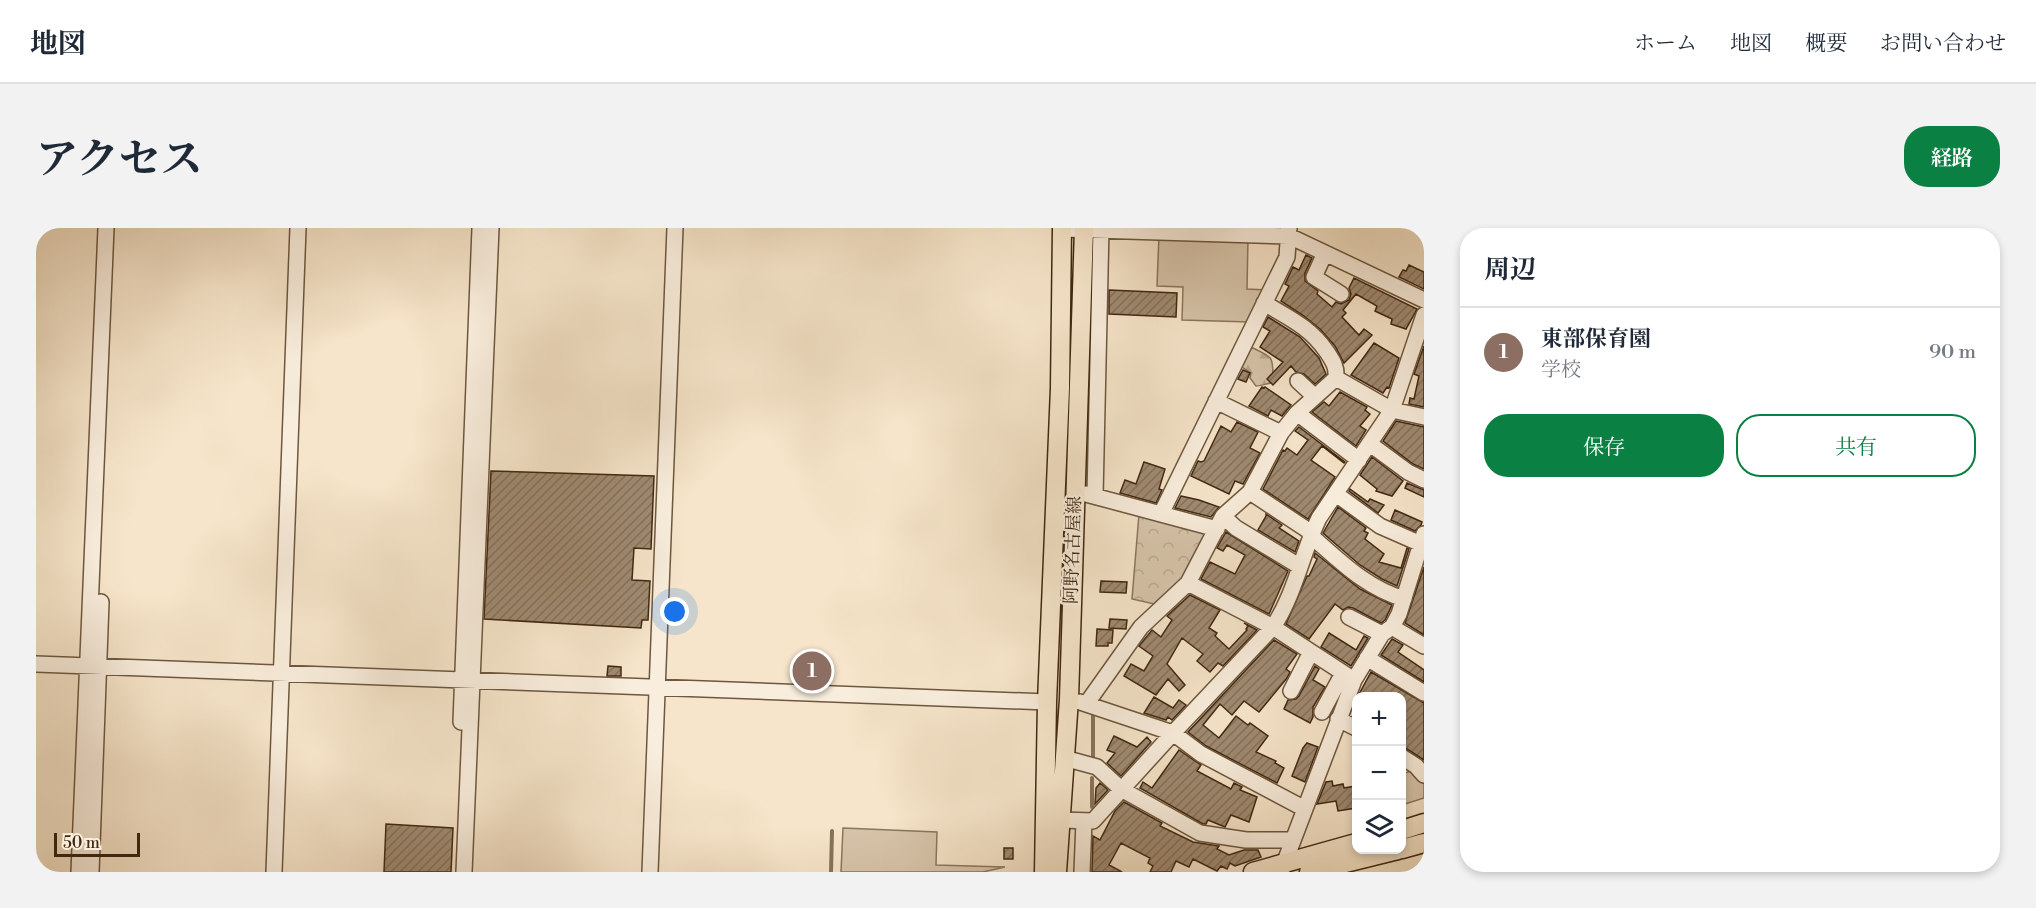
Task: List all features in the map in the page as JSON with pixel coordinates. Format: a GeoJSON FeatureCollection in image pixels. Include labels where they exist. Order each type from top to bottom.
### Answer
{"type":"FeatureCollection","features":[{"type":"Feature","properties":{"kind":"main road","name":"阿野名古屋線"},"geometry":{"type":"LineString","coordinates":[[1044,872],[1047,702],[1060,388],[1062,228]]}},
{"type":"Feature","properties":{"kind":"main road","name":"阿野名古屋線"},"geometry":{"type":"LineString","coordinates":[[1057,872],[1069,699],[1075,491],[1092,229]]}},
{"type":"Feature","properties":{"kind":"main road"},"geometry":{"type":"LineString","coordinates":[[1406,828],[1424,823]]}},
{"type":"Feature","properties":{"kind":"main road"},"geometry":{"type":"LineString","coordinates":[[1406,848],[1424,843]]}},
{"type":"Feature","properties":{"kind":"main road"},"geometry":{"type":"LineString","coordinates":[[1253,872],[1282,868],[1352,844]]}},
{"type":"Feature","properties":{"kind":"main road"},"geometry":{"type":"LineString","coordinates":[[1319,871],[1382,854]]}},
{"type":"Feature","properties":{"kind":"street"},"geometry":{"type":"LineString","coordinates":[[91,872],[93,666],[106,228]]}},
{"type":"Feature","properties":{"kind":"street"},"geometry":{"type":"LineString","coordinates":[[79,872],[93,666],[116,228]]}},
{"type":"Feature","properties":{"kind":"street"},"geometry":{"type":"LineString","coordinates":[[273,872],[298,228]]}},
{"type":"Feature","properties":{"kind":"street"},"geometry":{"type":"LineString","coordinates":[[464,872],[480,228]]}},
{"type":"Feature","properties":{"kind":"street"},"geometry":{"type":"LineString","coordinates":[[455,872],[491,228]]}},
{"type":"Feature","properties":{"kind":"street"},"geometry":{"type":"LineString","coordinates":[[650,872],[675,228]]}},
{"type":"Feature","properties":{"kind":"street"},"geometry":{"type":"LineString","coordinates":[[1062,228],[1289,232],[1325,254],[1424,300]]}},
{"type":"Feature","properties":{"kind":"street"},"geometry":{"type":"LineString","coordinates":[[1092,229],[1095,496]]}},
{"type":"Feature","properties":{"kind":"street"},"geometry":{"type":"LineString","coordinates":[[1161,514],[1287,257],[1289,232]]}},
{"type":"Feature","properties":{"kind":"street"},"geometry":{"type":"LineString","coordinates":[[1325,254],[1314,277],[1341,294]]}},
{"type":"Feature","properties":{"kind":"street"},"geometry":{"type":"LineString","coordinates":[[1087,703],[1141,627],[1188,583],[1220,523],[1250,492],[1281,433],[1314,396],[1336,378],[1335,362],[1318,339],[1307,328],[1264,303]]}},
{"type":"Feature","properties":{"kind":"street"},"geometry":{"type":"LineString","coordinates":[[1060,820],[1093,821],[1273,627],[1285,610],[1299,566],[1319,518],[1392,410],[1424,315]]}},
{"type":"Feature","properties":{"kind":"street"},"geometry":{"type":"LineString","coordinates":[[1336,378],[1392,410],[1424,417]]}},
{"type":"Feature","properties":{"kind":"street"},"geometry":{"type":"LineString","coordinates":[[1298,381],[1314,396]]}},
{"type":"Feature","properties":{"kind":"street"},"geometry":{"type":"LineString","coordinates":[[1216,401],[1281,433]]}},
{"type":"Feature","properties":{"kind":"street"},"geometry":{"type":"LineString","coordinates":[[1297,413],[1359,460]]}},
{"type":"Feature","properties":{"kind":"street"},"geometry":{"type":"LineString","coordinates":[[1370,444],[1408,472],[1424,480]]}},
{"type":"Feature","properties":{"kind":"street"},"geometry":{"type":"LineString","coordinates":[[1075,491],[1161,514],[1220,523],[1236,528],[1299,566]]}},
{"type":"Feature","properties":{"kind":"street"},"geometry":{"type":"LineString","coordinates":[[1250,492],[1311,534],[1348,568],[1374,587],[1386,594],[1404,599]]}},
{"type":"Feature","properties":{"kind":"street"},"geometry":{"type":"LineString","coordinates":[[1322,712],[1348,676],[1367,658],[1387,631],[1404,599],[1423,539],[1380,526],[1336,494]]}},
{"type":"Feature","properties":{"kind":"street"},"geometry":{"type":"LineString","coordinates":[[1188,583],[1273,627],[1348,676]]}},
{"type":"Feature","properties":{"kind":"street"},"geometry":{"type":"LineString","coordinates":[[1349,617],[1424,646]]}},
{"type":"Feature","properties":{"kind":"street"},"geometry":{"type":"LineString","coordinates":[[1291,691],[1311,652]]}},
{"type":"Feature","properties":{"kind":"street"},"geometry":{"type":"LineString","coordinates":[[1367,658],[1424,693]]}},
{"type":"Feature","properties":{"kind":"street"},"geometry":{"type":"LineString","coordinates":[[36,664],[1047,702]]}},
{"type":"Feature","properties":{"kind":"street"},"geometry":{"type":"LineString","coordinates":[[1282,868],[1338,719],[1348,676]]}},
{"type":"Feature","properties":{"kind":"street"},"geometry":{"type":"LineString","coordinates":[[1069,699],[1173,733],[1201,754],[1305,809]]}},
{"type":"Feature","properties":{"kind":"street"},"geometry":{"type":"LineString","coordinates":[[1338,719],[1352,726]]}},
{"type":"Feature","properties":{"kind":"street"},"geometry":{"type":"LineString","coordinates":[[1064,758],[1097,767],[1121,789],[1200,833],[1246,840],[1291,840]]}},
{"type":"Feature","properties":{"kind":"street"},"geometry":{"type":"LineString","coordinates":[[1406,760],[1416,766],[1424,776]]}},
{"type":"Feature","properties":{"kind":"street"},"geometry":{"type":"LineString","coordinates":[[1082,872],[1084,820]]}},
{"type":"Feature","properties":{"kind":"green space"},"geometry":{"type":"Polygon","coordinates":[[[1159,235],[1248,238],[1247,289],[1267,290],[1250,322],[1182,320],[1183,287],[1157,286],[1159,235]]]}},
{"type":"Feature","properties":{"kind":"green space"},"geometry":{"type":"Polygon","coordinates":[[[1253,348],[1267,355],[1272,361],[1274,382],[1256,386],[1250,378],[1251,373],[1242,367],[1250,349],[1253,348]]]}},
{"type":"Feature","properties":{"kind":"green space"},"geometry":{"type":"Polygon","coordinates":[[[1139,514],[1205,534],[1183,578],[1154,604],[1132,599],[1139,514]]]}},
{"type":"Feature","properties":{"kind":"green space"},"geometry":{"type":"Polygon","coordinates":[[[1411,771],[1424,784],[1424,798],[1406,804],[1406,773],[1411,771]]]}},
{"type":"Feature","properties":{"kind":"green space"},"geometry":{"type":"Polygon","coordinates":[[[843,828],[937,832],[936,865],[1005,867],[983,872],[841,872],[843,828]]]}},
{"type":"Feature","properties":{"kind":"building"},"geometry":{"type":"Polygon","coordinates":[[[1306,255],[1312,258],[1305,273],[1305,281],[1318,291],[1317,294],[1332,307],[1336,302],[1341,304],[1349,300],[1351,294],[1349,288],[1354,278],[1417,309],[1406,329],[1391,324],[1392,319],[1375,311],[1377,306],[1356,294],[1343,310],[1346,313],[1342,317],[1359,335],[1364,329],[1372,335],[1344,363],[1335,346],[1320,329],[1281,301],[1289,286],[1285,284],[1293,267],[1299,270],[1306,255]]]}},
{"type":"Feature","properties":{"kind":"building"},"geometry":{"type":"Polygon","coordinates":[[[1409,265],[1424,272],[1424,289],[1399,277],[1409,265]]]}},
{"type":"Feature","properties":{"kind":"building"},"geometry":{"type":"Polygon","coordinates":[[[1109,290],[1177,293],[1176,317],[1109,314],[1109,290]]]}},
{"type":"Feature","properties":{"kind":"building"},"geometry":{"type":"Polygon","coordinates":[[[1268,317],[1300,337],[1319,358],[1326,374],[1315,384],[1291,366],[1273,385],[1267,379],[1283,362],[1260,347],[1270,331],[1263,327],[1268,317]]]}},
{"type":"Feature","properties":{"kind":"building"},"geometry":{"type":"Polygon","coordinates":[[[1374,343],[1399,358],[1389,388],[1387,387],[1383,393],[1351,375],[1374,343]]]}},
{"type":"Feature","properties":{"kind":"building"},"geometry":{"type":"Polygon","coordinates":[[[1424,346],[1424,407],[1409,404],[1410,398],[1414,399],[1419,376],[1414,374],[1424,346]]]}},
{"type":"Feature","properties":{"kind":"building"},"geometry":{"type":"Polygon","coordinates":[[[1243,370],[1250,373],[1246,382],[1238,379],[1243,370]]]}},
{"type":"Feature","properties":{"kind":"building"},"geometry":{"type":"Polygon","coordinates":[[[1262,387],[1291,405],[1282,416],[1271,410],[1268,416],[1249,406],[1262,387]]]}},
{"type":"Feature","properties":{"kind":"building"},"geometry":{"type":"Polygon","coordinates":[[[1340,392],[1367,407],[1365,410],[1370,414],[1360,426],[1366,430],[1356,446],[1312,412],[1324,402],[1329,406],[1340,392]]]}},
{"type":"Feature","properties":{"kind":"building"},"geometry":{"type":"Polygon","coordinates":[[[1396,421],[1424,427],[1424,469],[1413,464],[1383,441],[1396,421]]]}},
{"type":"Feature","properties":{"kind":"building"},"geometry":{"type":"Polygon","coordinates":[[[1237,422],[1258,432],[1250,448],[1260,453],[1243,484],[1235,481],[1229,494],[1191,476],[1198,461],[1204,461],[1221,426],[1231,432],[1237,422]]]}},
{"type":"Feature","properties":{"kind":"building"},"geometry":{"type":"Polygon","coordinates":[[[1299,427],[1345,462],[1322,446],[1311,460],[1335,477],[1308,519],[1263,489],[1283,450],[1287,448],[1297,455],[1308,440],[1295,431],[1299,427]]]}},
{"type":"Feature","properties":{"kind":"building"},"geometry":{"type":"Polygon","coordinates":[[[1372,457],[1403,481],[1392,496],[1376,491],[1377,489],[1360,475],[1372,457]]]}},
{"type":"Feature","properties":{"kind":"building"},"geometry":{"type":"Polygon","coordinates":[[[1144,462],[1165,469],[1159,489],[1162,490],[1156,503],[1120,493],[1125,480],[1136,484],[1144,462]]]}},
{"type":"Feature","properties":{"kind":"building"},"geometry":{"type":"Polygon","coordinates":[[[491,471],[654,476],[651,549],[634,548],[632,580],[650,581],[648,620],[642,620],[641,628],[484,619],[491,471]]]}},
{"type":"Feature","properties":{"kind":"building"},"geometry":{"type":"Polygon","coordinates":[[[1407,483],[1424,490],[1424,497],[1405,488],[1407,483]]]}},
{"type":"Feature","properties":{"kind":"building"},"geometry":{"type":"Polygon","coordinates":[[[1350,489],[1368,502],[1370,499],[1384,505],[1378,513],[1349,491],[1350,489]]]}},
{"type":"Feature","properties":{"kind":"building"},"geometry":{"type":"Polygon","coordinates":[[[1181,496],[1219,507],[1211,517],[1175,508],[1181,496]]]}},
{"type":"Feature","properties":{"kind":"building"},"geometry":{"type":"Polygon","coordinates":[[[1338,507],[1366,528],[1364,531],[1368,533],[1365,539],[1384,554],[1379,562],[1401,568],[1407,548],[1409,549],[1397,586],[1360,565],[1323,533],[1338,507]]]}},
{"type":"Feature","properties":{"kind":"building"},"geometry":{"type":"Polygon","coordinates":[[[1395,510],[1422,522],[1421,525],[1415,531],[1391,520],[1395,510]]]}},
{"type":"Feature","properties":{"kind":"building"},"geometry":{"type":"Polygon","coordinates":[[[1266,514],[1282,525],[1279,528],[1299,541],[1295,552],[1258,530],[1266,514]]]}},
{"type":"Feature","properties":{"kind":"building"},"geometry":{"type":"Polygon","coordinates":[[[1226,532],[1288,571],[1269,614],[1201,579],[1210,562],[1235,574],[1245,555],[1227,545],[1223,551],[1217,548],[1226,532]]]}},
{"type":"Feature","properties":{"kind":"building"},"geometry":{"type":"Polygon","coordinates":[[[1315,553],[1360,589],[1392,605],[1385,620],[1381,623],[1353,608],[1348,607],[1343,610],[1335,604],[1309,639],[1286,624],[1317,559],[1314,557],[1315,553]]]}},
{"type":"Feature","properties":{"kind":"building"},"geometry":{"type":"Polygon","coordinates":[[[1424,567],[1424,635],[1405,623],[1424,567]]]}},
{"type":"Feature","properties":{"kind":"building"},"geometry":{"type":"Polygon","coordinates":[[[1101,581],[1127,582],[1126,593],[1100,592],[1101,581]]]}},
{"type":"Feature","properties":{"kind":"building"},"geometry":{"type":"Polygon","coordinates":[[[1190,595],[1220,610],[1209,628],[1217,633],[1215,636],[1229,649],[1247,630],[1248,626],[1244,623],[1257,630],[1223,666],[1218,663],[1210,672],[1197,661],[1203,654],[1182,638],[1167,664],[1185,685],[1179,691],[1168,679],[1156,695],[1124,676],[1131,664],[1144,671],[1153,656],[1139,646],[1152,630],[1161,637],[1172,620],[1167,616],[1190,595]]]}},
{"type":"Feature","properties":{"kind":"building"},"geometry":{"type":"Polygon","coordinates":[[[1110,619],[1127,620],[1126,629],[1109,628],[1110,619]]]}},
{"type":"Feature","properties":{"kind":"building"},"geometry":{"type":"Polygon","coordinates":[[[1097,629],[1113,630],[1112,643],[1108,643],[1108,646],[1096,646],[1097,629]]]}},
{"type":"Feature","properties":{"kind":"building"},"geometry":{"type":"Polygon","coordinates":[[[1329,633],[1356,650],[1364,636],[1368,638],[1351,666],[1321,647],[1329,633]]]}},
{"type":"Feature","properties":{"kind":"building"},"geometry":{"type":"Polygon","coordinates":[[[1392,639],[1403,645],[1398,652],[1424,670],[1424,682],[1381,655],[1392,639]]]}},
{"type":"Feature","properties":{"kind":"building"},"geometry":{"type":"Polygon","coordinates":[[[1274,640],[1297,654],[1286,669],[1290,672],[1287,678],[1259,712],[1244,701],[1232,715],[1220,704],[1203,725],[1219,738],[1236,716],[1268,736],[1256,752],[1276,761],[1275,763],[1284,768],[1277,783],[1206,746],[1188,732],[1274,640]]]}},
{"type":"Feature","properties":{"kind":"building"},"geometry":{"type":"Polygon","coordinates":[[[608,666],[621,667],[621,676],[607,676],[608,666]]]}},
{"type":"Feature","properties":{"kind":"building"},"geometry":{"type":"Polygon","coordinates":[[[1315,666],[1319,669],[1313,680],[1325,687],[1313,707],[1313,717],[1310,723],[1284,709],[1288,700],[1299,696],[1315,666]]]}},
{"type":"Feature","properties":{"kind":"building"},"geometry":{"type":"Polygon","coordinates":[[[1371,672],[1405,692],[1360,692],[1371,672]]]}},
{"type":"Feature","properties":{"kind":"building"},"geometry":{"type":"Polygon","coordinates":[[[1406,692],[1424,703],[1424,760],[1407,749],[1406,692]]]}},
{"type":"Feature","properties":{"kind":"building"},"geometry":{"type":"Polygon","coordinates":[[[1154,697],[1173,708],[1179,700],[1186,705],[1172,720],[1168,717],[1166,720],[1144,713],[1154,697]]]}},
{"type":"Feature","properties":{"kind":"building"},"geometry":{"type":"Polygon","coordinates":[[[1114,736],[1137,747],[1147,737],[1151,742],[1121,776],[1107,763],[1115,753],[1107,750],[1114,736]]]}},
{"type":"Feature","properties":{"kind":"building"},"geometry":{"type":"Polygon","coordinates":[[[1307,743],[1318,747],[1305,782],[1292,776],[1307,743]]]}},
{"type":"Feature","properties":{"kind":"building"},"geometry":{"type":"Polygon","coordinates":[[[1179,750],[1201,765],[1197,771],[1231,789],[1234,783],[1242,787],[1240,790],[1257,797],[1249,822],[1231,815],[1225,827],[1208,820],[1206,824],[1203,824],[1140,788],[1143,782],[1152,788],[1179,750]]]}},
{"type":"Feature","properties":{"kind":"building"},"geometry":{"type":"Polygon","coordinates":[[[1332,781],[1333,786],[1343,784],[1344,788],[1352,787],[1352,809],[1338,811],[1336,801],[1317,804],[1326,782],[1332,781]]]}},
{"type":"Feature","properties":{"kind":"building"},"geometry":{"type":"Polygon","coordinates":[[[1100,783],[1108,790],[1095,804],[1096,788],[1100,783]]]}},
{"type":"Feature","properties":{"kind":"building"},"geometry":{"type":"Polygon","coordinates":[[[1124,802],[1162,823],[1160,826],[1193,842],[1219,846],[1217,849],[1229,855],[1244,850],[1258,850],[1261,857],[1235,866],[1230,863],[1227,869],[1221,866],[1217,871],[1193,859],[1189,867],[1176,861],[1171,872],[1150,872],[1153,866],[1148,863],[1150,858],[1121,843],[1109,865],[1122,872],[1092,872],[1093,836],[1100,840],[1115,811],[1124,802]]]}},
{"type":"Feature","properties":{"kind":"building"},"geometry":{"type":"Polygon","coordinates":[[[386,824],[453,828],[451,872],[384,872],[386,824]]]}},
{"type":"Feature","properties":{"kind":"building"},"geometry":{"type":"Polygon","coordinates":[[[1004,848],[1013,848],[1013,859],[1004,859],[1004,848]]]}},
{"type":"Feature","properties":{"kind":"waterway"},"geometry":{"type":"LineString","coordinates":[[1093,711],[1093,758]]}},
{"type":"Feature","properties":{"kind":"waterway"},"geometry":{"type":"LineString","coordinates":[[1092,778],[1092,807]]}},
{"type":"Feature","properties":{"kind":"waterway"},"geometry":{"type":"LineString","coordinates":[[831,872],[832,831]]}},
{"type":"Feature","properties":{"kind":"place","name":"東部保育園"},"geometry":{"type":"Point","coordinates":[812,671]}}]}
